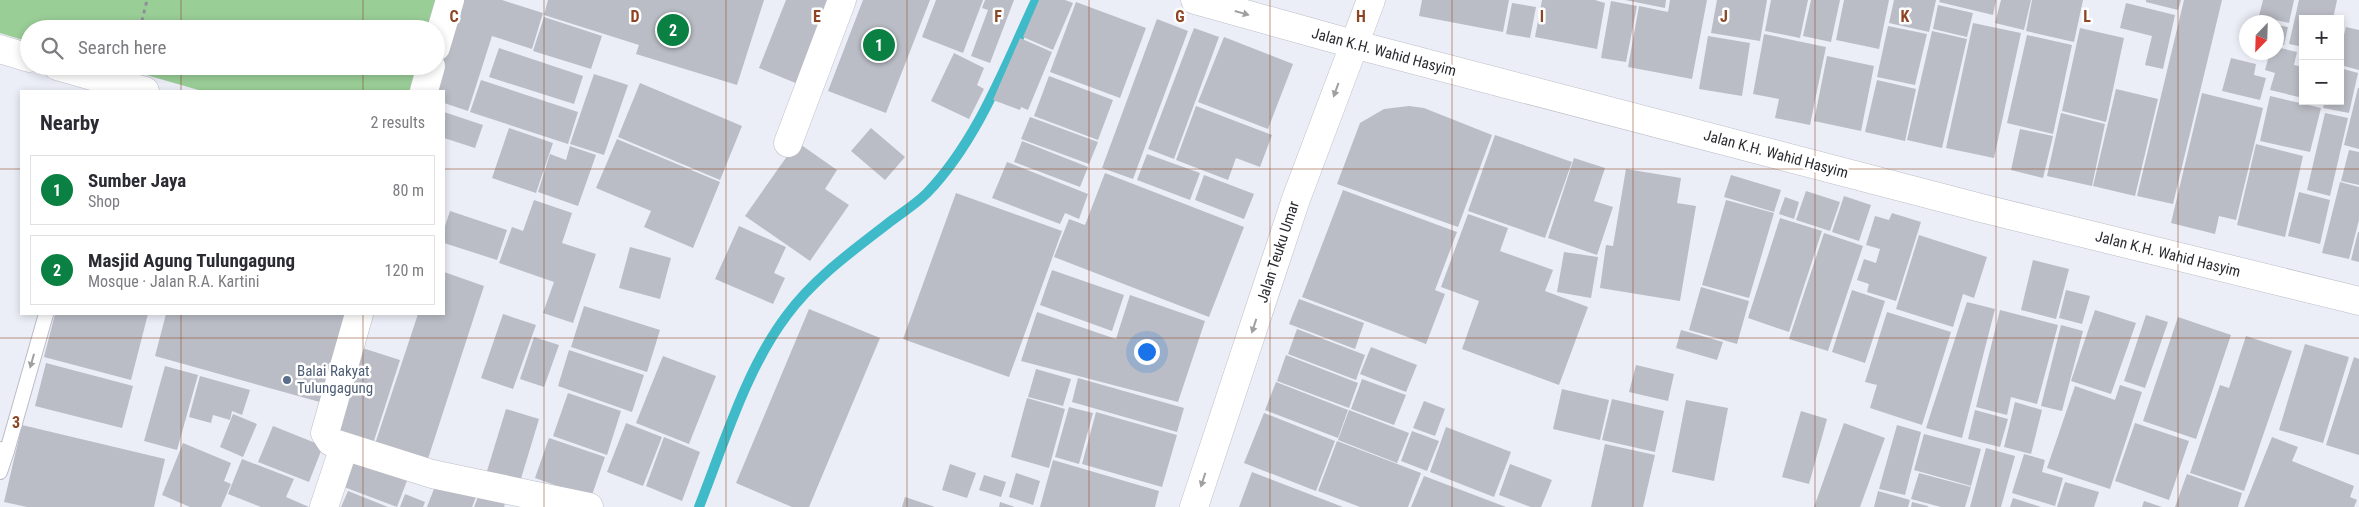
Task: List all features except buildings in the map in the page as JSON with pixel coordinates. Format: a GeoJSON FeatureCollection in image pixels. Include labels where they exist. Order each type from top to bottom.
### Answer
{"type":"FeatureCollection","features":[{"type":"Feature","properties":{"kind":"street"},"geometry":{"type":"LineString","coordinates":[[444,20],[450,0]]}},
{"type":"Feature","properties":{"kind":"street"},"geometry":{"type":"LineString","coordinates":[[788,143],[842,0]]}},
{"type":"Feature","properties":{"kind":"street","name":"Jalan K.H. Wahid Hasyim"},"geometry":{"type":"LineString","coordinates":[[1195,0],[1353,44],[1986,209],[2359,301]]}},
{"type":"Feature","properties":{"kind":"street","name":"Jalan Teuku Umar"},"geometry":{"type":"LineString","coordinates":[[1194,507],[1296,199],[1371,0]]}},
{"type":"Feature","properties":{"kind":"street"},"geometry":{"type":"LineString","coordinates":[[0,49],[20,55]]}},
{"type":"Feature","properties":{"kind":"street"},"geometry":{"type":"LineString","coordinates":[[80,75],[111,87],[136,90]]}},
{"type":"Feature","properties":{"kind":"street"},"geometry":{"type":"LineString","coordinates":[[424,90],[428,75]]}},
{"type":"Feature","properties":{"kind":"street"},"geometry":{"type":"LineString","coordinates":[[359,315],[325,434],[331,442],[432,474],[588,507]]}},
{"type":"Feature","properties":{"kind":"street"},"geometry":{"type":"LineString","coordinates":[[324,507],[344,447]]}},
{"type":"Feature","properties":{"kind":"lane"},"geometry":{"type":"LineString","coordinates":[[0,472],[3,450],[46,315]]}},
{"type":"Feature","properties":{"kind":"path"},"geometry":{"type":"LineString","coordinates":[[142,20],[147,0]]}},
{"type":"Feature","properties":{"kind":"green space"},"geometry":{"type":"Polygon","coordinates":[[[0,0],[441,0],[435,20],[20,20],[20,39],[0,33],[0,0]]]}},
{"type":"Feature","properties":{"kind":"green space"},"geometry":{"type":"Polygon","coordinates":[[[146,75],[419,75],[415,90],[199,90],[146,75]]]}},
{"type":"Feature","properties":{"kind":"waterway"},"geometry":{"type":"LineString","coordinates":[[699,507],[737,408],[759,359],[772,336],[798,301],[822,276],[849,253],[918,201],[945,172],[976,126],[1036,0]]}},
{"type":"Feature","properties":{"kind":"place","name":"Masjid Agung Tulungagung"},"geometry":{"type":"Point","coordinates":[673,30]}},
{"type":"Feature","properties":{"kind":"place","name":"Sumber Jaya"},"geometry":{"type":"Point","coordinates":[879,45]}},
{"type":"Feature","properties":{"kind":"place","name":"Balai Rakyat Tulungagung"},"geometry":{"type":"Point","coordinates":[287,380]}}]}
